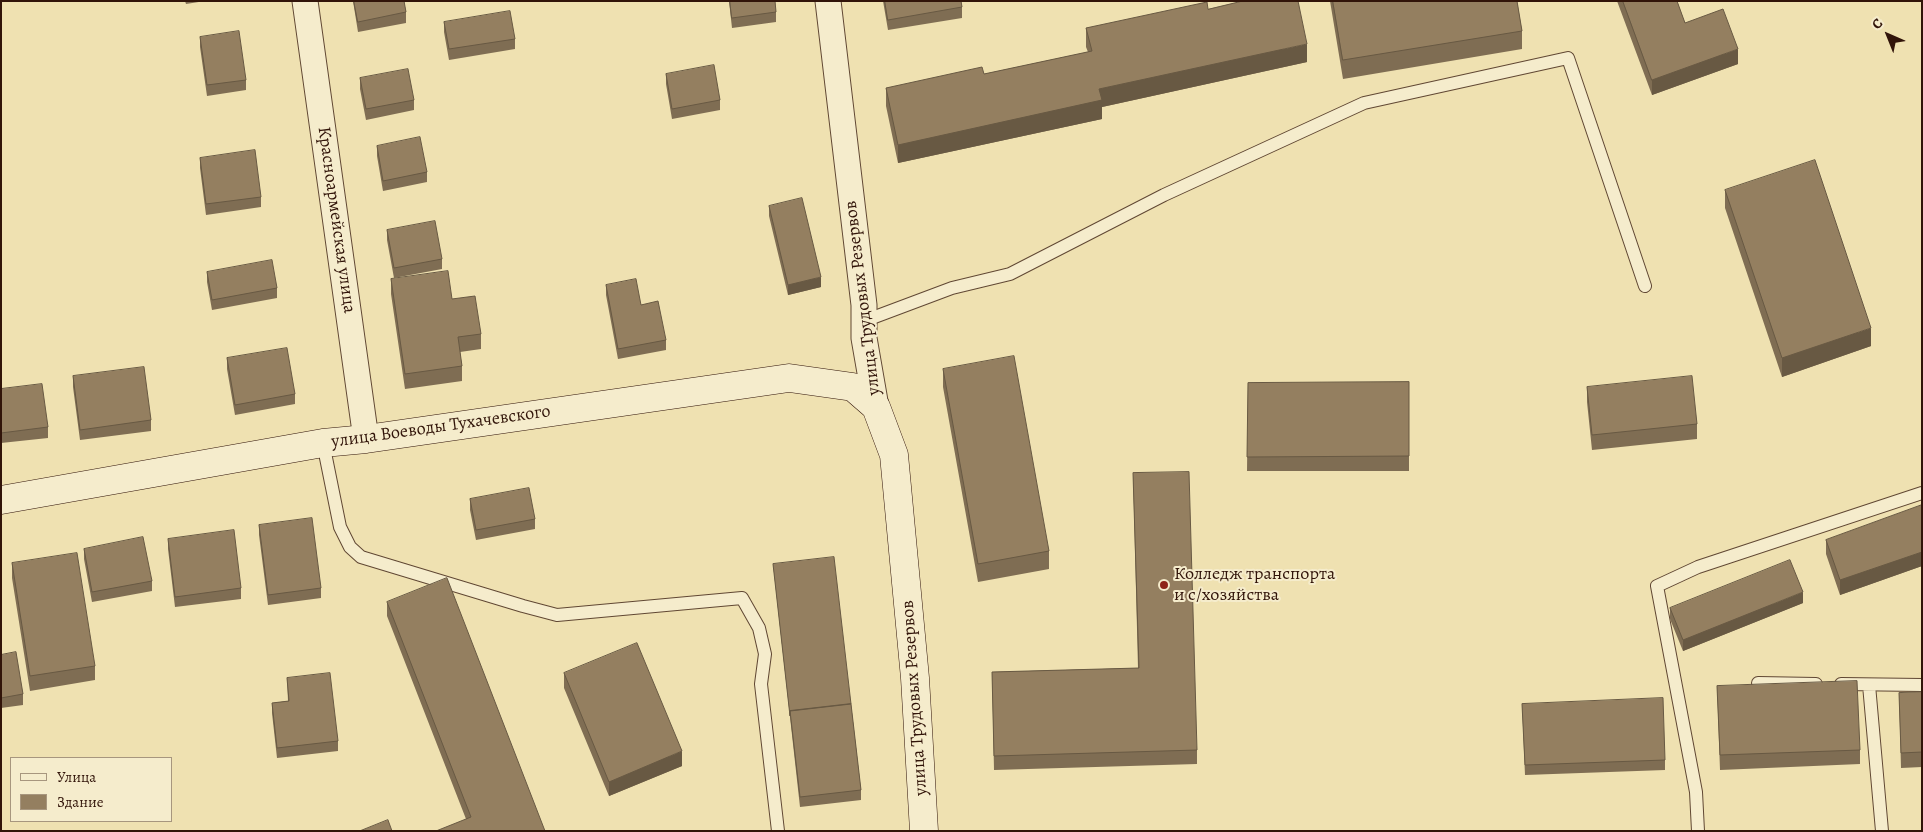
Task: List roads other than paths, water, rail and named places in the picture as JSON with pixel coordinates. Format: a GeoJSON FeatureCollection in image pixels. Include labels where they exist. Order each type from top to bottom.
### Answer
{"type":"FeatureCollection","features":[{"type":"Feature","properties":{"kind":"main road","name":"улица Воеводы Тухачевского"},"geometry":{"type":"LineString","coordinates":[[1,500],[323,443],[366,439],[789,378],[853,387],[876,407]]}},
{"type":"Feature","properties":{"kind":"main road","name":"улица Трудовых Резервов"},"geometry":{"type":"LineString","coordinates":[[876,407],[894,455],[915,678],[924,831]]}},
{"type":"Feature","properties":{"kind":"street","name":"Красноармейская улица"},"geometry":{"type":"LineString","coordinates":[[305,1],[366,439]]}},
{"type":"Feature","properties":{"kind":"street","name":"улица Трудовых Резервов"},"geometry":{"type":"LineString","coordinates":[[828,1],[864,305],[864,338],[876,407]]}},
{"type":"Feature","properties":{"kind":"lane"},"geometry":{"type":"LineString","coordinates":[[864,321],[952,288],[1010,274],[1164,195],[1364,103],[1568,58],[1645,286]]}},
{"type":"Feature","properties":{"kind":"lane"},"geometry":{"type":"LineString","coordinates":[[323,443],[340,527],[350,547],[361,557],[557,615],[742,598],[759,628],[765,654],[761,684],[778,831]]}},
{"type":"Feature","properties":{"kind":"lane"},"geometry":{"type":"LineString","coordinates":[[1698,831],[1696,792],[1657,586],[1698,567],[1922,493]]}},
{"type":"Feature","properties":{"kind":"lane"},"geometry":{"type":"LineString","coordinates":[[1758,682],[1922,685]]}},
{"type":"Feature","properties":{"kind":"lane"},"geometry":{"type":"LineString","coordinates":[[1869,685],[1882,831]]}},
{"type":"Feature","properties":{"kind":"place","name":"Колледж транспорта и с/хозяйства"},"geometry":{"type":"Point","coordinates":[1164,585]}}]}
